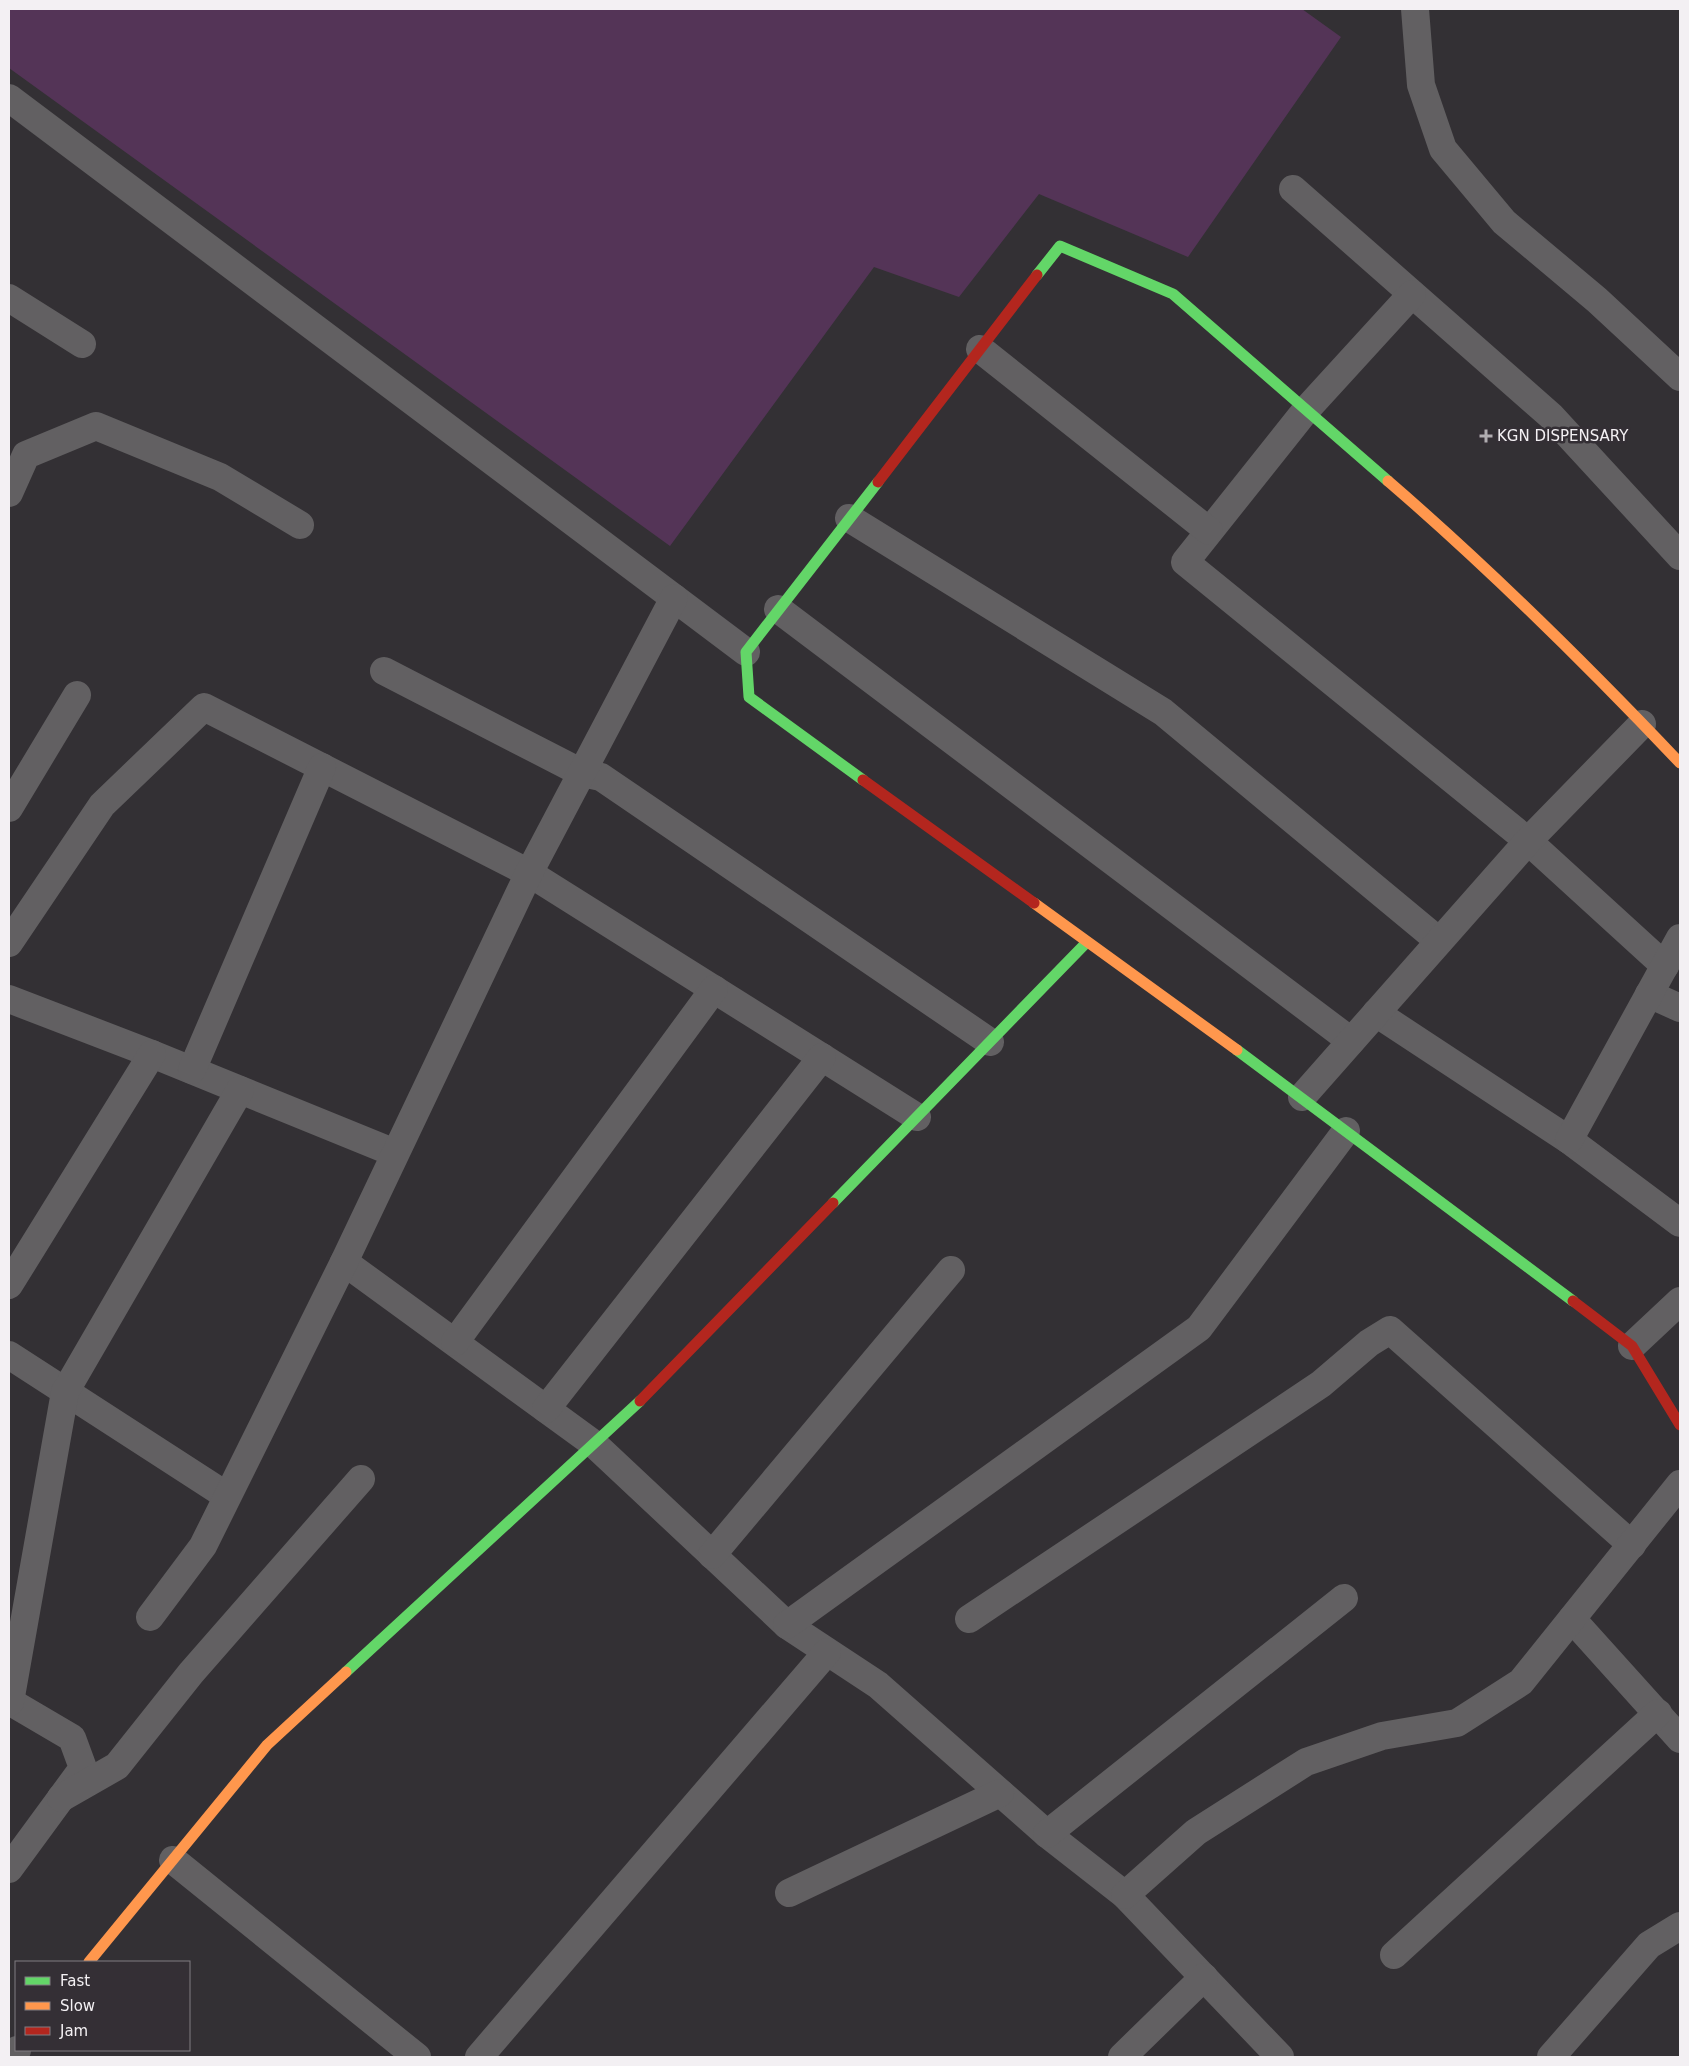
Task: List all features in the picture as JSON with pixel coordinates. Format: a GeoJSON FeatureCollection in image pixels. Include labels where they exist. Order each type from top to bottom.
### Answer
{"type":"FeatureCollection","features":[{"type":"Feature","properties":{"kind":"street"},"geometry":{"type":"LineString","coordinates":[[1415,9],[1421,85],[1443,149],[1504,222],[1597,300],[1680,377]]}},
{"type":"Feature","properties":{"kind":"street"},"geometry":{"type":"LineString","coordinates":[[9,98],[746,652]]}},
{"type":"Feature","properties":{"kind":"street"},"geometry":{"type":"LineString","coordinates":[[1293,189],[1551,416],[1680,556]]}},
{"type":"Feature","properties":{"kind":"street"},"geometry":{"type":"LineString","coordinates":[[1680,763],[1447,532],[1173,294],[1060,246],[746,652],[749,697],[1302,1097],[1632,1346],[1680,1425]]}},
{"type":"Feature","properties":{"kind":"street"},"geometry":{"type":"LineString","coordinates":[[1412,294],[1306,410],[1184,562],[1528,841],[1665,966]]}},
{"type":"Feature","properties":{"kind":"street"},"geometry":{"type":"LineString","coordinates":[[9,298],[82,344]]}},
{"type":"Feature","properties":{"kind":"street"},"geometry":{"type":"LineString","coordinates":[[980,349],[1209,531]]}},
{"type":"Feature","properties":{"kind":"street"},"geometry":{"type":"LineString","coordinates":[[9,493],[18,451],[96,426],[220,477],[300,525]]}},
{"type":"Feature","properties":{"kind":"street"},"geometry":{"type":"LineString","coordinates":[[849,518],[1163,712],[1439,941]]}},
{"type":"Feature","properties":{"kind":"street"},"geometry":{"type":"LineString","coordinates":[[150,1617],[203,1546],[344,1262],[529,873],[674,598]]}},
{"type":"Feature","properties":{"kind":"street"},"geometry":{"type":"LineString","coordinates":[[778,609],[1351,1041]]}},
{"type":"Feature","properties":{"kind":"street"},"geometry":{"type":"LineString","coordinates":[[384,671],[582,773],[601,777],[990,1042]]}},
{"type":"Feature","properties":{"kind":"street"},"geometry":{"type":"LineString","coordinates":[[9,808],[77,695]]}},
{"type":"Feature","properties":{"kind":"street"},"geometry":{"type":"LineString","coordinates":[[9,943],[102,805],[204,707],[529,873],[917,1116]]}},
{"type":"Feature","properties":{"kind":"street"},"geometry":{"type":"LineString","coordinates":[[1302,1097],[1528,841],[1642,724]]}},
{"type":"Feature","properties":{"kind":"street"},"geometry":{"type":"LineString","coordinates":[[192,1070],[322,767]]}},
{"type":"Feature","properties":{"kind":"street"},"geometry":{"type":"LineString","coordinates":[[1568,1140],[1680,938]]}},
{"type":"Feature","properties":{"kind":"street"},"geometry":{"type":"LineString","coordinates":[[90,1961],[267,1745],[658,1384],[1087,942]]}},
{"type":"Feature","properties":{"kind":"street"},"geometry":{"type":"LineString","coordinates":[[454,1342],[714,989]]}},
{"type":"Feature","properties":{"kind":"street"},"geometry":{"type":"LineString","coordinates":[[1649,994],[1680,1008]]}},
{"type":"Feature","properties":{"kind":"street"},"geometry":{"type":"LineString","coordinates":[[9,999],[152,1054],[395,1153]]}},
{"type":"Feature","properties":{"kind":"street"},"geometry":{"type":"LineString","coordinates":[[1376,1013],[1568,1140],[1680,1223]]}},
{"type":"Feature","properties":{"kind":"street"},"geometry":{"type":"LineString","coordinates":[[9,1285],[152,1054]]}},
{"type":"Feature","properties":{"kind":"street"},"geometry":{"type":"LineString","coordinates":[[546,1409],[822,1057]]}},
{"type":"Feature","properties":{"kind":"street"},"geometry":{"type":"LineString","coordinates":[[9,1869],[82,1768],[72,1738],[9,1702],[66,1392],[240,1090]]}},
{"type":"Feature","properties":{"kind":"street"},"geometry":{"type":"LineString","coordinates":[[787,1625],[1199,1328],[1346,1131]]}},
{"type":"Feature","properties":{"kind":"street"},"geometry":{"type":"LineString","coordinates":[[344,1262],[594,1444],[787,1625],[878,1685],[1048,1834],[1125,1896],[1280,2057]]}},
{"type":"Feature","properties":{"kind":"street"},"geometry":{"type":"LineString","coordinates":[[712,1555],[951,1270]]}},
{"type":"Feature","properties":{"kind":"street"},"geometry":{"type":"LineString","coordinates":[[1632,1346],[1680,1301]]}},
{"type":"Feature","properties":{"kind":"street"},"geometry":{"type":"LineString","coordinates":[[969,1619],[1321,1384],[1369,1343],[1390,1330],[1632,1545]]}},
{"type":"Feature","properties":{"kind":"street"},"geometry":{"type":"LineString","coordinates":[[9,1355],[227,1496]]}},
{"type":"Feature","properties":{"kind":"street"},"geometry":{"type":"LineString","coordinates":[[61,1798],[117,1766],[191,1673],[361,1479]]}},
{"type":"Feature","properties":{"kind":"street"},"geometry":{"type":"LineString","coordinates":[[1125,1896],[1196,1832],[1306,1762],[1382,1736],[1457,1723],[1521,1682],[1680,1484]]}},
{"type":"Feature","properties":{"kind":"street"},"geometry":{"type":"LineString","coordinates":[[1048,1834],[1344,1598]]}},
{"type":"Feature","properties":{"kind":"street"},"geometry":{"type":"LineString","coordinates":[[1572,1619],[1680,1739]]}},
{"type":"Feature","properties":{"kind":"street"},"geometry":{"type":"LineString","coordinates":[[479,2057],[827,1652]]}},
{"type":"Feature","properties":{"kind":"street"},"geometry":{"type":"LineString","coordinates":[[1394,1954],[1658,1714]]}},
{"type":"Feature","properties":{"kind":"street"},"geometry":{"type":"LineString","coordinates":[[789,1893],[1000,1792]]}},
{"type":"Feature","properties":{"kind":"street"},"geometry":{"type":"LineString","coordinates":[[173,1860],[417,2057]]}},
{"type":"Feature","properties":{"kind":"street"},"geometry":{"type":"LineString","coordinates":[[1552,2057],[1649,1944],[1680,1926]]}},
{"type":"Feature","properties":{"kind":"street"},"geometry":{"type":"LineString","coordinates":[[1122,2057],[1204,1977]]}},
{"type":"Feature","properties":{"kind":"shaded area"},"geometry":{"type":"Polygon","coordinates":[[[9,9],[1302,9],[1341,37],[1188,257],[1039,194],[959,297],[874,267],[670,546],[9,68],[9,9]]]}},
{"type":"Feature","properties":{"kind":"traffic: fast"},"geometry":{"type":"LineString","coordinates":[[1037,275],[1060,246],[1173,294],[1388,481]]}},
{"type":"Feature","properties":{"kind":"traffic: fast"},"geometry":{"type":"LineString","coordinates":[[863,780],[749,697],[746,652],[878,482]]}},
{"type":"Feature","properties":{"kind":"traffic: fast"},"geometry":{"type":"LineString","coordinates":[[833,1203],[1087,942]]}},
{"type":"Feature","properties":{"kind":"traffic: fast"},"geometry":{"type":"LineString","coordinates":[[1237,1050],[1573,1301]]}},
{"type":"Feature","properties":{"kind":"traffic: fast"},"geometry":{"type":"LineString","coordinates":[[346,1672],[640,1401]]}},
{"type":"Feature","properties":{"kind":"traffic: slow"},"geometry":{"type":"LineString","coordinates":[[1388,481],[1464,548],[1537,618],[1680,763]]}},
{"type":"Feature","properties":{"kind":"traffic: slow"},"geometry":{"type":"LineString","coordinates":[[1034,903],[1237,1050]]}},
{"type":"Feature","properties":{"kind":"traffic: slow"},"geometry":{"type":"LineString","coordinates":[[90,1961],[267,1745],[346,1672]]}},
{"type":"Feature","properties":{"kind":"traffic: jam"},"geometry":{"type":"LineString","coordinates":[[878,482],[1037,275]]}},
{"type":"Feature","properties":{"kind":"traffic: jam"},"geometry":{"type":"LineString","coordinates":[[863,780],[1034,903]]}},
{"type":"Feature","properties":{"kind":"traffic: jam"},"geometry":{"type":"LineString","coordinates":[[640,1401],[833,1203]]}},
{"type":"Feature","properties":{"kind":"traffic: jam"},"geometry":{"type":"LineString","coordinates":[[1573,1301],[1632,1346],[1680,1425]]}},
{"type":"Feature","properties":{"kind":"place","name":"KGN DISPENSARY"},"geometry":{"type":"Point","coordinates":[1486,436]}}]}
